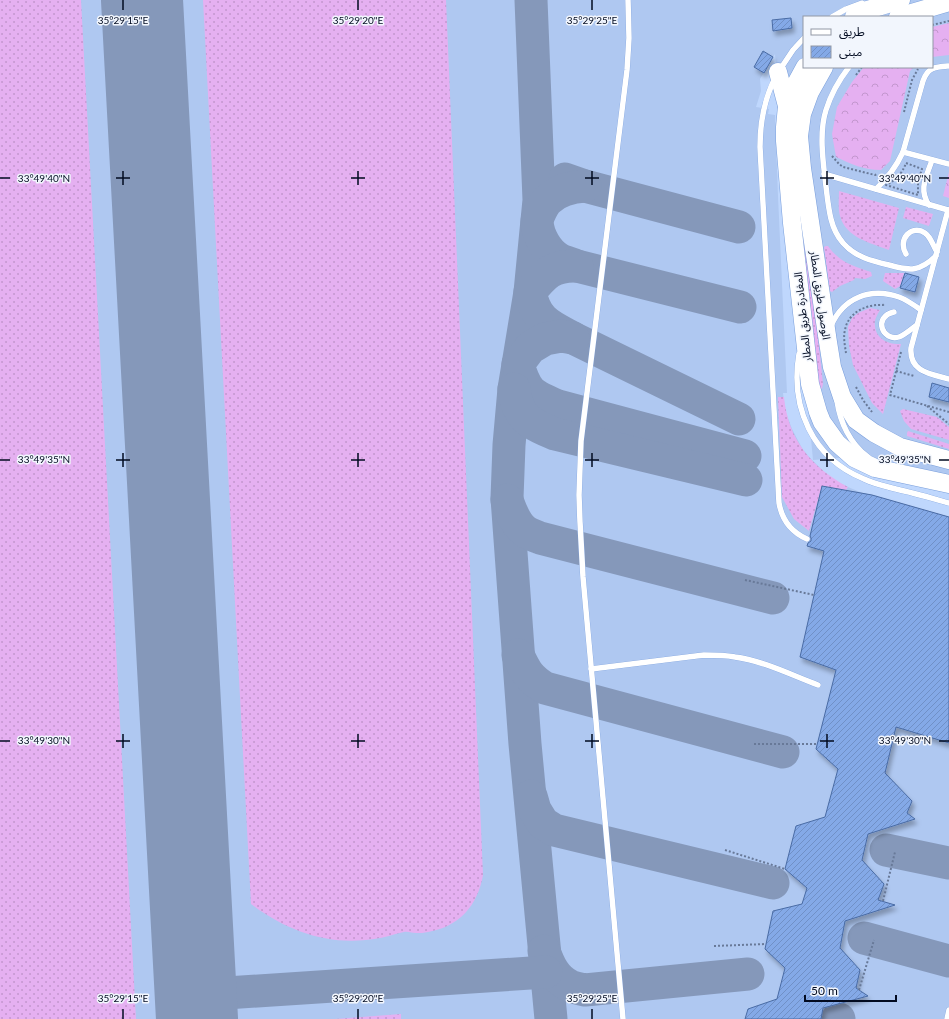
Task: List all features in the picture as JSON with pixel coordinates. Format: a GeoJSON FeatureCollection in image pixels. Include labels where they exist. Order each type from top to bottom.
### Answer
{"type":"FeatureCollection","features":[{"type":"Feature","properties":{"kind":"main road"},"geometry":{"type":"LineString","coordinates":[[856,16],[864,11],[901,0]]}},
{"type":"Feature","properties":{"kind":"main road"},"geometry":{"type":"LineString","coordinates":[[922,0],[948,2]]}},
{"type":"Feature","properties":{"kind":"main road"},"geometry":{"type":"LineString","coordinates":[[901,16],[948,2]]}},
{"type":"Feature","properties":{"kind":"main road","name":"المغادرة طريق المطار"},"geometry":{"type":"LineString","coordinates":[[804,68],[793,89],[788,106],[785,127],[792,223],[804,334],[804,387],[822,422],[837,443],[854,458],[875,468],[949,484]]}},
{"type":"Feature","properties":{"kind":"main road","name":"الوصول طريق المطار"},"geometry":{"type":"LineString","coordinates":[[823,68],[810,92],[802,114],[799,136],[802,168],[832,367],[842,397],[856,420],[874,434],[900,447],[949,460]]}},
{"type":"Feature","properties":{"kind":"main road"},"geometry":{"type":"LineString","coordinates":[[778,72],[788,106]]}},
{"type":"Feature","properties":{"kind":"lane"},"geometry":{"type":"LineString","coordinates":[[623,1019],[591,669],[579,495],[581,447],[626,70],[629,38],[628,0]]}},
{"type":"Feature","properties":{"kind":"lane"},"geometry":{"type":"LineString","coordinates":[[834,16],[846,9],[869,1]]}},
{"type":"Feature","properties":{"kind":"lane"},"geometry":{"type":"LineString","coordinates":[[803,39],[785,60],[772,83],[764,108],[760,146],[779,503],[780,511],[788,525],[793,531],[807,539]]}},
{"type":"Feature","properties":{"kind":"lane"},"geometry":{"type":"LineString","coordinates":[[876,189],[892,172],[903,152],[925,74],[931,69],[949,66]]}},
{"type":"Feature","properties":{"kind":"lane"},"geometry":{"type":"LineString","coordinates":[[848,68],[839,80],[834,90],[826,111],[823,127],[824,174],[830,218],[833,227],[838,237],[849,249],[863,258],[902,269],[926,265],[936,254]]}},
{"type":"Feature","properties":{"kind":"lane"},"geometry":{"type":"LineString","coordinates":[[903,152],[949,164]]}},
{"type":"Feature","properties":{"kind":"lane"},"geometry":{"type":"LineString","coordinates":[[929,205],[924,196],[924,187],[932,160]]}},
{"type":"Feature","properties":{"kind":"lane"},"geometry":{"type":"LineString","coordinates":[[824,174],[949,210],[910,354],[914,364],[922,371],[949,379]]}},
{"type":"Feature","properties":{"kind":"lane"},"geometry":{"type":"LineString","coordinates":[[906,254],[903,245],[907,235],[911,232],[922,231],[930,238],[936,254]]}},
{"type":"Feature","properties":{"kind":"lane"},"geometry":{"type":"LineString","coordinates":[[828,342],[829,333],[834,320],[841,309],[855,298],[863,295],[890,295],[904,299],[921,310]]}},
{"type":"Feature","properties":{"kind":"lane"},"geometry":{"type":"LineString","coordinates":[[894,312],[889,313],[882,320],[882,330],[885,334],[894,338],[899,337],[917,324]]}},
{"type":"Feature","properties":{"kind":"lane"},"geometry":{"type":"LineString","coordinates":[[832,367],[838,410],[841,420],[850,437],[861,450],[884,467],[949,484]]}},
{"type":"Feature","properties":{"kind":"lane"},"geometry":{"type":"LineString","coordinates":[[804,387],[802,414],[820,447],[839,465],[851,473],[877,484],[949,503]]}},
{"type":"Feature","properties":{"kind":"lane"},"geometry":{"type":"LineString","coordinates":[[591,669],[704,655],[734,656],[770,666],[818,685]]}},
{"type":"Feature","properties":{"kind":"lane"},"geometry":{"type":"LineString","coordinates":[[946,1019],[949,1010]]}},
{"type":"Feature","properties":{"kind":"path"},"geometry":{"type":"LineString","coordinates":[[933,25],[949,21]]}},
{"type":"Feature","properties":{"kind":"path"},"geometry":{"type":"LineString","coordinates":[[852,79],[861,68]]}},
{"type":"Feature","properties":{"kind":"path"},"geometry":{"type":"LineString","coordinates":[[903,116],[912,80],[919,68]]}},
{"type":"Feature","properties":{"kind":"path"},"geometry":{"type":"LineString","coordinates":[[831,152],[835,161],[843,167],[875,175],[882,173]]}},
{"type":"Feature","properties":{"kind":"path"},"geometry":{"type":"LineString","coordinates":[[906,163],[922,169],[918,180],[918,195],[886,185],[891,183],[899,176],[906,163]]}},
{"type":"Feature","properties":{"kind":"path"},"geometry":{"type":"LineString","coordinates":[[846,355],[844,332],[849,321],[863,308],[884,305],[890,295]]}},
{"type":"Feature","properties":{"kind":"path"},"geometry":{"type":"LineString","coordinates":[[902,348],[890,395],[949,412]]}},
{"type":"Feature","properties":{"kind":"path"},"geometry":{"type":"LineString","coordinates":[[854,382],[863,400],[876,416]]}},
{"type":"Feature","properties":{"kind":"path"},"geometry":{"type":"LineString","coordinates":[[926,406],[949,424]]}},
{"type":"Feature","properties":{"kind":"path"},"geometry":{"type":"LineString","coordinates":[[745,580],[814,595]]}},
{"type":"Feature","properties":{"kind":"path"},"geometry":{"type":"LineString","coordinates":[[754,744],[818,744]]}},
{"type":"Feature","properties":{"kind":"path"},"geometry":{"type":"LineString","coordinates":[[725,850],[785,869]]}},
{"type":"Feature","properties":{"kind":"path"},"geometry":{"type":"LineString","coordinates":[[884,901],[895,852]]}},
{"type":"Feature","properties":{"kind":"path"},"geometry":{"type":"LineString","coordinates":[[859,990],[874,940]]}},
{"type":"Feature","properties":{"kind":"path"},"geometry":{"type":"LineString","coordinates":[[714,946],[766,944]]}},
{"type":"Feature","properties":{"kind":"shaded area"},"geometry":{"type":"Polygon","coordinates":[[[0,0],[949,0],[949,478],[864,456],[813,460],[775,54],[760,79],[761,91],[756,107],[769,109],[768,114],[775,115],[787,393],[783,393],[785,410],[792,429],[803,450],[826,474],[836,481],[860,492],[949,517],[949,1019],[0,1019],[0,0]]]}},
{"type":"Feature","properties":{"kind":"green space"},"geometry":{"type":"Polygon","coordinates":[[[0,0],[81,0],[136,1019],[0,1019],[0,0]]]}},
{"type":"Feature","properties":{"kind":"green space"},"geometry":{"type":"Polygon","coordinates":[[[203,0],[446,0],[483,875],[477,896],[472,905],[458,920],[439,929],[422,933],[406,932],[357,941],[324,938],[294,929],[265,914],[251,904],[203,0]]]}},
{"type":"Feature","properties":{"kind":"green space"},"geometry":{"type":"Polygon","coordinates":[[[949,23],[949,55],[933,57],[933,27],[949,23]]]}},
{"type":"Feature","properties":{"kind":"green space"},"geometry":{"type":"Polygon","coordinates":[[[863,68],[913,68],[910,71],[890,161],[881,170],[863,168],[836,157],[832,134],[837,107],[852,82],[863,68]]]}},
{"type":"Feature","properties":{"kind":"green space"},"geometry":{"type":"Polygon","coordinates":[[[949,172],[949,198],[943,196],[949,172]]]}},
{"type":"Feature","properties":{"kind":"green space"},"geometry":{"type":"Polygon","coordinates":[[[839,191],[899,208],[889,250],[860,239],[848,230],[840,216],[839,191]]]}},
{"type":"Feature","properties":{"kind":"green space"},"geometry":{"type":"Polygon","coordinates":[[[906,207],[933,214],[929,226],[903,218],[906,207]]]}},
{"type":"Feature","properties":{"kind":"green space"},"geometry":{"type":"Polygon","coordinates":[[[803,240],[806,242],[815,309],[823,384],[820,390],[819,389],[803,240]]]}},
{"type":"Feature","properties":{"kind":"green space"},"geometry":{"type":"Polygon","coordinates":[[[828,246],[842,260],[871,272],[872,276],[865,279],[855,278],[832,292],[830,291],[824,247],[828,246]]]}},
{"type":"Feature","properties":{"kind":"green space"},"geometry":{"type":"Polygon","coordinates":[[[885,273],[904,273],[900,286],[895,289],[883,281],[885,273]]]}},
{"type":"Feature","properties":{"kind":"green space"},"geometry":{"type":"Polygon","coordinates":[[[870,308],[880,310],[875,324],[876,331],[881,338],[888,342],[901,344],[883,414],[872,403],[853,365],[849,346],[848,327],[852,318],[858,313],[870,308]]]}},
{"type":"Feature","properties":{"kind":"green space"},"geometry":{"type":"Polygon","coordinates":[[[778,397],[784,397],[790,426],[796,439],[804,450],[823,470],[848,487],[846,490],[822,486],[809,531],[794,519],[782,497],[778,397]]]}},
{"type":"Feature","properties":{"kind":"green space"},"geometry":{"type":"Polygon","coordinates":[[[903,409],[937,417],[949,427],[949,440],[911,429],[904,421],[900,411],[903,409]]]}},
{"type":"Feature","properties":{"kind":"green space"},"geometry":{"type":"Polygon","coordinates":[[[908,431],[949,444],[949,449],[907,436],[908,431]]]}},
{"type":"Feature","properties":{"kind":"green space"},"geometry":{"type":"Polygon","coordinates":[[[401,1014],[401,1019],[335,1019],[401,1014]]]}},
{"type":"Feature","properties":{"kind":"building"},"geometry":{"type":"Polygon","coordinates":[[[791,18],[792,28],[773,31],[772,20],[791,18]]]}},
{"type":"Feature","properties":{"kind":"building"},"geometry":{"type":"Polygon","coordinates":[[[763,51],[773,57],[764,73],[754,67],[763,51]]]}},
{"type":"Feature","properties":{"kind":"building"},"geometry":{"type":"Polygon","coordinates":[[[905,273],[919,277],[915,292],[900,288],[905,273]]]}},
{"type":"Feature","properties":{"kind":"building"},"geometry":{"type":"Polygon","coordinates":[[[932,383],[949,388],[949,402],[929,397],[932,383]]]}},
{"type":"Feature","properties":{"kind":"building"},"geometry":{"type":"Polygon","coordinates":[[[822,486],[872,495],[949,517],[949,743],[896,727],[885,773],[912,801],[907,813],[915,819],[868,834],[862,860],[884,884],[878,900],[895,905],[845,921],[840,948],[860,970],[856,988],[868,996],[823,1008],[821,1019],[745,1019],[748,1009],[777,999],[785,968],[765,949],[773,911],[802,904],[807,888],[785,869],[796,826],[825,817],[838,769],[816,749],[836,670],[800,657],[824,551],[807,546],[811,541],[810,536],[822,486]]]}},
{"type":"Feature","properties":{"kind":"taxiway"},"geometry":{"type":"LineString","coordinates":[[531,0],[539,200],[530,292],[514,389],[509,445],[507,498],[525,744],[551,1019]]}},
{"type":"Feature","properties":{"kind":"taxiway"},"geometry":{"type":"LineString","coordinates":[[565,179],[585,186],[739,227]]}},
{"type":"Feature","properties":{"kind":"taxiway"},"geometry":{"type":"LineString","coordinates":[[585,186],[570,188],[556,194],[546,202],[539,214],[537,220],[539,233],[547,248],[555,256],[577,266],[740,307]]}},
{"type":"Feature","properties":{"kind":"taxiway"},"geometry":{"type":"LineString","coordinates":[[577,266],[561,267],[549,272],[530,292],[536,310],[545,321],[573,338],[739,419]]}},
{"type":"Feature","properties":{"kind":"taxiway"},"geometry":{"type":"LineString","coordinates":[[573,338],[561,336],[545,339],[530,348],[518,364],[527,387],[536,396],[558,406],[745,456]]}},
{"type":"Feature","properties":{"kind":"taxiway"},"geometry":{"type":"LineString","coordinates":[[514,389],[518,406],[522,413],[526,418],[544,430],[555,434],[746,480]]}},
{"type":"Feature","properties":{"kind":"taxiway"},"geometry":{"type":"LineString","coordinates":[[507,500],[519,525],[527,532],[540,538],[773,598]]}},
{"type":"Feature","properties":{"kind":"taxiway"},"geometry":{"type":"LineString","coordinates":[[518,655],[528,674],[545,688],[783,752]]}},
{"type":"Feature","properties":{"kind":"taxiway"},"geometry":{"type":"LineString","coordinates":[[531,796],[535,810],[543,823],[554,830],[773,883]]}},
{"type":"Feature","properties":{"kind":"taxiway"},"geometry":{"type":"LineString","coordinates":[[886,850],[949,863]]}},
{"type":"Feature","properties":{"kind":"taxiway"},"geometry":{"type":"LineString","coordinates":[[864,938],[949,961]]}},
{"type":"Feature","properties":{"kind":"taxiway"},"geometry":{"type":"LineString","coordinates":[[544,951],[550,966],[560,980],[570,986],[585,990],[748,974]]}},
{"type":"Feature","properties":{"kind":"taxiway"},"geometry":{"type":"LineString","coordinates":[[196,995],[546,972]]}},
{"type":"Feature","properties":{"kind":"runway"},"geometry":{"type":"LineString","coordinates":[[142,0],[197,1019]]}}]}
